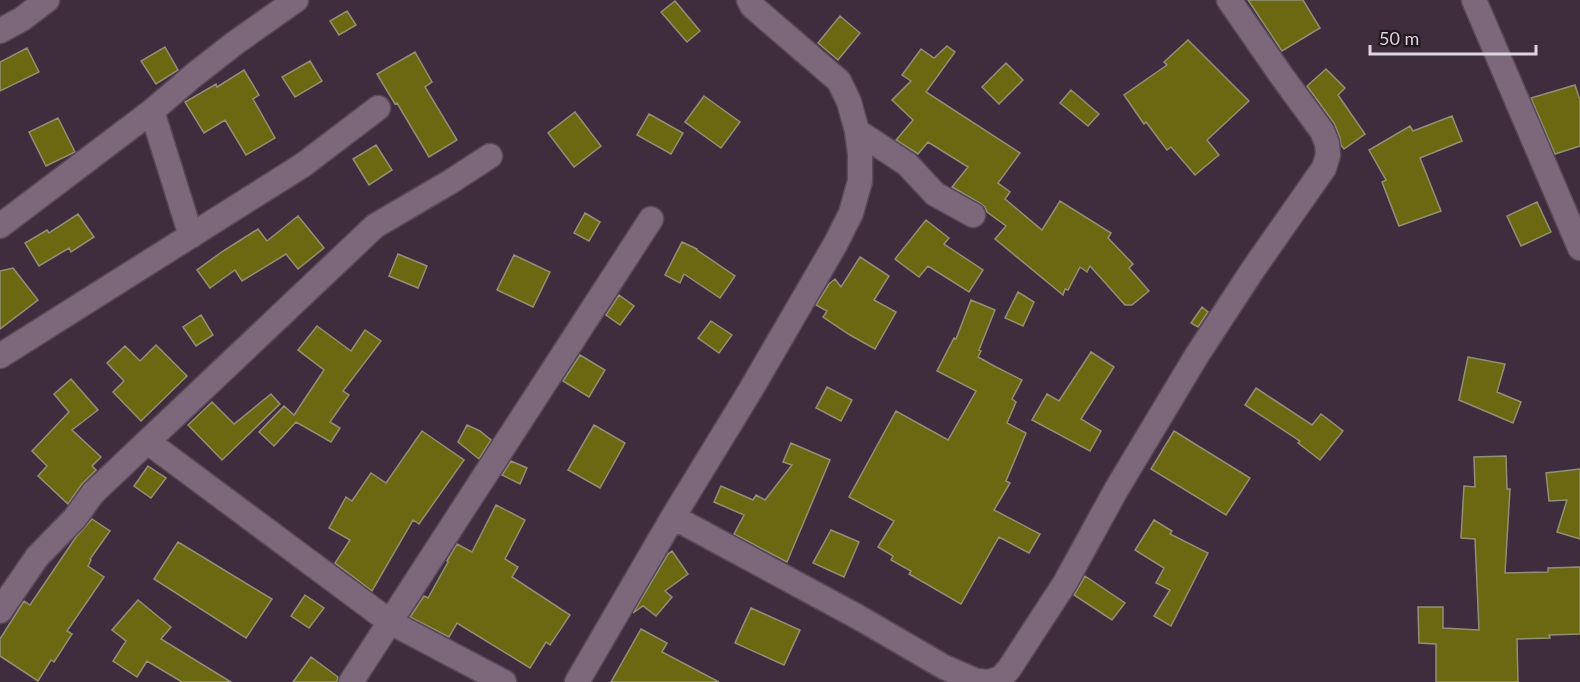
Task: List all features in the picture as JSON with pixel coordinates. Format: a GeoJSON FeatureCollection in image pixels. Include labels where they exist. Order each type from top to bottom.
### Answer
{"type":"FeatureCollection","features":[{"type":"Feature","properties":{"kind":"street"},"geometry":{"type":"LineString","coordinates":[[0,31],[22,19],[47,0]]}},
{"type":"Feature","properties":{"kind":"street"},"geometry":{"type":"LineString","coordinates":[[0,226],[152,111],[226,49],[296,0]]}},
{"type":"Feature","properties":{"kind":"street"},"geometry":{"type":"LineString","coordinates":[[578,682],[836,243],[851,213],[860,181],[857,131],[849,102],[839,81],[752,6],[748,0]]}},
{"type":"Feature","properties":{"kind":"street"},"geometry":{"type":"LineString","coordinates":[[673,517],[858,617],[944,667],[974,680],[988,682],[1001,678],[1065,583],[1116,490],[1197,355],[1324,168],[1328,154],[1327,143],[1322,131],[1229,0]]}},
{"type":"Feature","properties":{"kind":"street"},"geometry":{"type":"LineString","coordinates":[[1474,0],[1580,248]]}},
{"type":"Feature","properties":{"kind":"street"},"geometry":{"type":"LineString","coordinates":[[0,356],[303,165],[378,108]]}},
{"type":"Feature","properties":{"kind":"street"},"geometry":{"type":"LineString","coordinates":[[152,111],[191,236]]}},
{"type":"Feature","properties":{"kind":"street"},"geometry":{"type":"LineString","coordinates":[[857,131],[907,164],[935,194],[973,215]]}},
{"type":"Feature","properties":{"kind":"street"},"geometry":{"type":"LineString","coordinates":[[0,611],[37,557],[75,518],[93,493],[111,474],[148,442],[375,226],[490,156]]}},
{"type":"Feature","properties":{"kind":"street"},"geometry":{"type":"LineString","coordinates":[[351,682],[651,219]]}},
{"type":"Feature","properties":{"kind":"street"},"geometry":{"type":"LineString","coordinates":[[148,442],[390,622],[504,682]]}},
{"type":"Feature","properties":{"kind":"building"},"geometry":{"type":"Polygon","coordinates":[[[1248,0],[1303,0],[1320,28],[1282,51],[1248,0]]]}},
{"type":"Feature","properties":{"kind":"building"},"geometry":{"type":"Polygon","coordinates":[[[675,1],[700,31],[687,42],[661,12],[675,1]]]}},
{"type":"Feature","properties":{"kind":"building"},"geometry":{"type":"Polygon","coordinates":[[[347,11],[356,25],[339,35],[330,21],[347,11]]]}},
{"type":"Feature","properties":{"kind":"building"},"geometry":{"type":"Polygon","coordinates":[[[840,16],[860,33],[838,60],[818,43],[840,16]]]}},
{"type":"Feature","properties":{"kind":"building"},"geometry":{"type":"Polygon","coordinates":[[[1188,40],[1249,101],[1207,140],[1219,155],[1195,175],[1171,147],[1167,150],[1146,122],[1144,124],[1124,95],[1167,65],[1164,62],[1188,40]]]}},
{"type":"Feature","properties":{"kind":"building"},"geometry":{"type":"Polygon","coordinates":[[[947,46],[955,52],[926,92],[1020,153],[998,183],[1010,192],[1005,199],[1042,230],[1060,201],[1111,233],[1108,238],[1133,264],[1129,268],[1149,291],[1132,305],[1125,305],[1090,266],[1087,272],[1080,267],[1063,295],[995,239],[1006,226],[987,212],[980,203],[952,187],[968,167],[928,142],[918,154],[896,140],[913,120],[892,100],[911,81],[902,75],[921,49],[934,58],[947,46]]]}},
{"type":"Feature","properties":{"kind":"building"},"geometry":{"type":"Polygon","coordinates":[[[165,47],[178,70],[156,84],[141,61],[165,47]]]}},
{"type":"Feature","properties":{"kind":"building"},"geometry":{"type":"Polygon","coordinates":[[[27,48],[39,72],[0,91],[0,62],[27,48]]]}},
{"type":"Feature","properties":{"kind":"building"},"geometry":{"type":"Polygon","coordinates":[[[415,52],[432,82],[425,87],[457,140],[429,157],[377,74],[415,52]]]}},
{"type":"Feature","properties":{"kind":"building"},"geometry":{"type":"Polygon","coordinates":[[[310,61],[322,81],[295,97],[282,77],[310,61]]]}},
{"type":"Feature","properties":{"kind":"building"},"geometry":{"type":"Polygon","coordinates":[[[1006,63],[1023,80],[999,104],[982,87],[1006,63]]]}},
{"type":"Feature","properties":{"kind":"building"},"geometry":{"type":"Polygon","coordinates":[[[1326,69],[1345,88],[1338,95],[1365,134],[1344,149],[1334,123],[1307,86],[1326,69]]]}},
{"type":"Feature","properties":{"kind":"building"},"geometry":{"type":"Polygon","coordinates":[[[244,70],[259,95],[253,99],[275,138],[246,155],[225,120],[204,133],[185,102],[216,84],[217,87],[244,70]]]}},
{"type":"Feature","properties":{"kind":"building"},"geometry":{"type":"Polygon","coordinates":[[[1575,85],[1580,100],[1580,146],[1555,154],[1531,98],[1575,85]]]}},
{"type":"Feature","properties":{"kind":"building"},"geometry":{"type":"Polygon","coordinates":[[[1071,90],[1099,114],[1088,126],[1060,103],[1071,90]]]}},
{"type":"Feature","properties":{"kind":"building"},"geometry":{"type":"Polygon","coordinates":[[[704,96],[740,122],[721,148],[685,122],[704,96]]]}},
{"type":"Feature","properties":{"kind":"building"},"geometry":{"type":"Polygon","coordinates":[[[575,112],[601,146],[574,167],[548,133],[575,112]]]}},
{"type":"Feature","properties":{"kind":"building"},"geometry":{"type":"Polygon","coordinates":[[[649,114],[683,133],[671,154],[637,135],[649,114]]]}},
{"type":"Feature","properties":{"kind":"building"},"geometry":{"type":"Polygon","coordinates":[[[1452,116],[1462,141],[1420,158],[1441,211],[1399,226],[1382,182],[1386,180],[1369,150],[1410,126],[1413,131],[1452,116]]]}},
{"type":"Feature","properties":{"kind":"building"},"geometry":{"type":"Polygon","coordinates":[[[58,118],[75,152],[46,166],[29,132],[58,118]]]}},
{"type":"Feature","properties":{"kind":"building"},"geometry":{"type":"Polygon","coordinates":[[[376,145],[392,170],[369,185],[353,159],[376,145]]]}},
{"type":"Feature","properties":{"kind":"building"},"geometry":{"type":"Polygon","coordinates":[[[1537,202],[1551,232],[1521,246],[1507,216],[1537,202]]]}},
{"type":"Feature","properties":{"kind":"building"},"geometry":{"type":"Polygon","coordinates":[[[585,213],[600,222],[589,241],[574,233],[585,213]]]}},
{"type":"Feature","properties":{"kind":"building"},"geometry":{"type":"Polygon","coordinates":[[[78,214],[94,237],[71,252],[69,248],[39,266],[25,243],[47,230],[49,233],[78,214]]]}},
{"type":"Feature","properties":{"kind":"building"},"geometry":{"type":"Polygon","coordinates":[[[298,216],[324,248],[298,269],[286,254],[242,281],[235,270],[210,288],[197,270],[258,229],[267,241],[298,216]]]}},
{"type":"Feature","properties":{"kind":"building"},"geometry":{"type":"Polygon","coordinates":[[[926,220],[949,238],[944,244],[983,270],[969,292],[928,266],[919,277],[895,259],[926,220]]]}},
{"type":"Feature","properties":{"kind":"building"},"geometry":{"type":"Polygon","coordinates":[[[682,242],[697,249],[735,276],[720,298],[684,274],[680,283],[665,275],[682,242]]]}},
{"type":"Feature","properties":{"kind":"building"},"geometry":{"type":"Polygon","coordinates":[[[398,254],[427,266],[418,288],[389,276],[398,254]]]}},
{"type":"Feature","properties":{"kind":"building"},"geometry":{"type":"Polygon","coordinates":[[[514,255],[550,272],[533,307],[497,290],[514,255]]]}},
{"type":"Feature","properties":{"kind":"building"},"geometry":{"type":"Polygon","coordinates":[[[860,257],[889,276],[874,300],[896,312],[875,349],[823,317],[827,311],[816,305],[829,284],[835,279],[841,287],[860,257]]]}},
{"type":"Feature","properties":{"kind":"building"},"geometry":{"type":"Polygon","coordinates":[[[13,268],[38,300],[0,329],[0,271],[13,268]]]}},
{"type":"Feature","properties":{"kind":"building"},"geometry":{"type":"Polygon","coordinates":[[[1018,292],[1034,302],[1023,326],[1005,318],[1018,292]]]}},
{"type":"Feature","properties":{"kind":"building"},"geometry":{"type":"Polygon","coordinates":[[[619,295],[634,306],[620,325],[606,315],[619,295]]]}},
{"type":"Feature","properties":{"kind":"building"},"geometry":{"type":"Polygon","coordinates":[[[971,300],[995,310],[978,357],[1022,380],[1012,399],[1016,402],[1007,423],[1026,433],[1006,481],[1010,483],[994,510],[1040,534],[1029,553],[999,537],[961,604],[909,574],[911,571],[891,560],[893,556],[878,547],[894,521],[849,497],[896,411],[948,440],[976,391],[937,371],[954,338],[956,339],[971,300]]]}},
{"type":"Feature","properties":{"kind":"building"},"geometry":{"type":"Polygon","coordinates":[[[1202,307],[1208,312],[1198,327],[1191,323],[1202,307]]]}},
{"type":"Feature","properties":{"kind":"building"},"geometry":{"type":"Polygon","coordinates":[[[201,315],[213,335],[196,346],[183,327],[201,315]]]}},
{"type":"Feature","properties":{"kind":"building"},"geometry":{"type":"Polygon","coordinates":[[[711,321],[732,335],[719,353],[698,338],[711,321]]]}},
{"type":"Feature","properties":{"kind":"building"},"geometry":{"type":"Polygon","coordinates":[[[317,326],[351,351],[365,330],[381,341],[343,391],[349,395],[330,422],[340,428],[331,442],[296,422],[274,446],[259,432],[284,406],[294,415],[324,370],[298,350],[317,326]]]}},
{"type":"Feature","properties":{"kind":"building"},"geometry":{"type":"Polygon","coordinates":[[[156,345],[187,376],[141,421],[113,392],[124,381],[107,363],[125,346],[140,361],[156,345]]]}},
{"type":"Feature","properties":{"kind":"building"},"geometry":{"type":"Polygon","coordinates":[[[1091,352],[1114,367],[1081,419],[1101,431],[1090,451],[1032,420],[1047,394],[1059,401],[1091,352]]]}},
{"type":"Feature","properties":{"kind":"building"},"geometry":{"type":"Polygon","coordinates":[[[580,355],[605,370],[589,397],[563,381],[580,355]]]}},
{"type":"Feature","properties":{"kind":"building"},"geometry":{"type":"Polygon","coordinates":[[[1468,357],[1505,364],[1497,392],[1521,402],[1513,423],[1459,400],[1468,357]]]}},
{"type":"Feature","properties":{"kind":"building"},"geometry":{"type":"Polygon","coordinates":[[[71,379],[98,410],[72,430],[101,457],[92,466],[96,470],[82,484],[68,504],[38,476],[47,466],[32,451],[69,412],[54,394],[71,379]]]}},
{"type":"Feature","properties":{"kind":"building"},"geometry":{"type":"Polygon","coordinates":[[[827,387],[852,400],[841,421],[816,408],[827,387]]]}},
{"type":"Feature","properties":{"kind":"building"},"geometry":{"type":"Polygon","coordinates":[[[1256,388],[1312,425],[1321,414],[1343,431],[1320,460],[1298,443],[1300,441],[1245,405],[1256,388]]]}},
{"type":"Feature","properties":{"kind":"building"},"geometry":{"type":"Polygon","coordinates":[[[271,394],[280,404],[222,460],[188,425],[212,402],[234,424],[271,394]]]}},
{"type":"Feature","properties":{"kind":"building"},"geometry":{"type":"Polygon","coordinates":[[[467,425],[480,431],[491,440],[479,459],[458,442],[467,425]]]}},
{"type":"Feature","properties":{"kind":"building"},"geometry":{"type":"Polygon","coordinates":[[[594,425],[625,443],[600,488],[568,470],[594,425]]]}},
{"type":"Feature","properties":{"kind":"building"},"geometry":{"type":"Polygon","coordinates":[[[422,431],[464,460],[419,524],[413,520],[372,591],[335,563],[350,540],[329,528],[346,497],[352,501],[371,473],[386,483],[422,431]]]}},
{"type":"Feature","properties":{"kind":"building"},"geometry":{"type":"Polygon","coordinates":[[[1174,431],[1250,478],[1226,515],[1151,469],[1174,431]]]}},
{"type":"Feature","properties":{"kind":"building"},"geometry":{"type":"Polygon","coordinates":[[[791,443],[830,460],[787,562],[734,534],[744,515],[714,502],[721,486],[753,500],[756,495],[765,500],[792,465],[783,462],[791,443]]]}},
{"type":"Feature","properties":{"kind":"building"},"geometry":{"type":"Polygon","coordinates":[[[1506,456],[1507,489],[1510,489],[1505,573],[1548,572],[1548,568],[1580,567],[1580,634],[1517,639],[1518,682],[1436,682],[1436,644],[1419,643],[1418,607],[1443,607],[1443,628],[1479,630],[1475,539],[1461,538],[1464,486],[1475,487],[1474,457],[1506,456]]]}},
{"type":"Feature","properties":{"kind":"building"},"geometry":{"type":"Polygon","coordinates":[[[511,461],[527,468],[520,484],[502,475],[511,461]]]}},
{"type":"Feature","properties":{"kind":"building"},"geometry":{"type":"Polygon","coordinates":[[[148,466],[166,478],[151,498],[134,486],[148,466]]]}},
{"type":"Feature","properties":{"kind":"building"},"geometry":{"type":"Polygon","coordinates":[[[1580,469],[1580,539],[1557,532],[1567,500],[1549,501],[1546,473],[1580,469]]]}},
{"type":"Feature","properties":{"kind":"building"},"geometry":{"type":"Polygon","coordinates":[[[496,505],[525,520],[505,559],[518,567],[512,577],[570,615],[550,645],[546,642],[530,668],[457,623],[449,637],[410,617],[424,596],[428,598],[457,544],[472,552],[496,505]]]}},
{"type":"Feature","properties":{"kind":"building"},"geometry":{"type":"Polygon","coordinates":[[[92,519],[110,531],[90,559],[88,566],[104,577],[67,631],[72,634],[54,662],[51,660],[38,681],[0,656],[0,639],[24,601],[30,605],[76,537],[92,519]]]}},
{"type":"Feature","properties":{"kind":"building"},"geometry":{"type":"Polygon","coordinates":[[[1154,520],[1172,531],[1170,534],[1208,553],[1171,626],[1154,616],[1170,590],[1156,583],[1164,568],[1135,550],[1154,520]]]}},
{"type":"Feature","properties":{"kind":"building"},"geometry":{"type":"Polygon","coordinates":[[[831,530],[859,542],[844,577],[813,563],[831,530]]]}},
{"type":"Feature","properties":{"kind":"building"},"geometry":{"type":"Polygon","coordinates":[[[178,542],[272,599],[246,638],[154,579],[178,542]]]}},
{"type":"Feature","properties":{"kind":"building"},"geometry":{"type":"Polygon","coordinates":[[[672,551],[688,574],[665,591],[672,597],[656,616],[643,606],[633,613],[668,554],[672,551]]]}},
{"type":"Feature","properties":{"kind":"building"},"geometry":{"type":"Polygon","coordinates":[[[1085,576],[1125,603],[1112,620],[1074,595],[1085,576]]]}},
{"type":"Feature","properties":{"kind":"building"},"geometry":{"type":"Polygon","coordinates":[[[305,595],[324,608],[309,628],[291,616],[305,595]]]}},
{"type":"Feature","properties":{"kind":"building"},"geometry":{"type":"Polygon","coordinates":[[[138,600],[171,627],[161,639],[231,682],[182,682],[147,661],[137,677],[113,661],[126,641],[112,630],[138,600]]]}},
{"type":"Feature","properties":{"kind":"building"},"geometry":{"type":"Polygon","coordinates":[[[751,608],[800,630],[784,665],[735,643],[751,608]]]}},
{"type":"Feature","properties":{"kind":"building"},"geometry":{"type":"Polygon","coordinates":[[[641,629],[667,643],[662,652],[719,682],[611,682],[641,629]]]}},
{"type":"Feature","properties":{"kind":"building"},"geometry":{"type":"Polygon","coordinates":[[[311,657],[338,677],[337,682],[293,682],[311,657]]]}}]}
